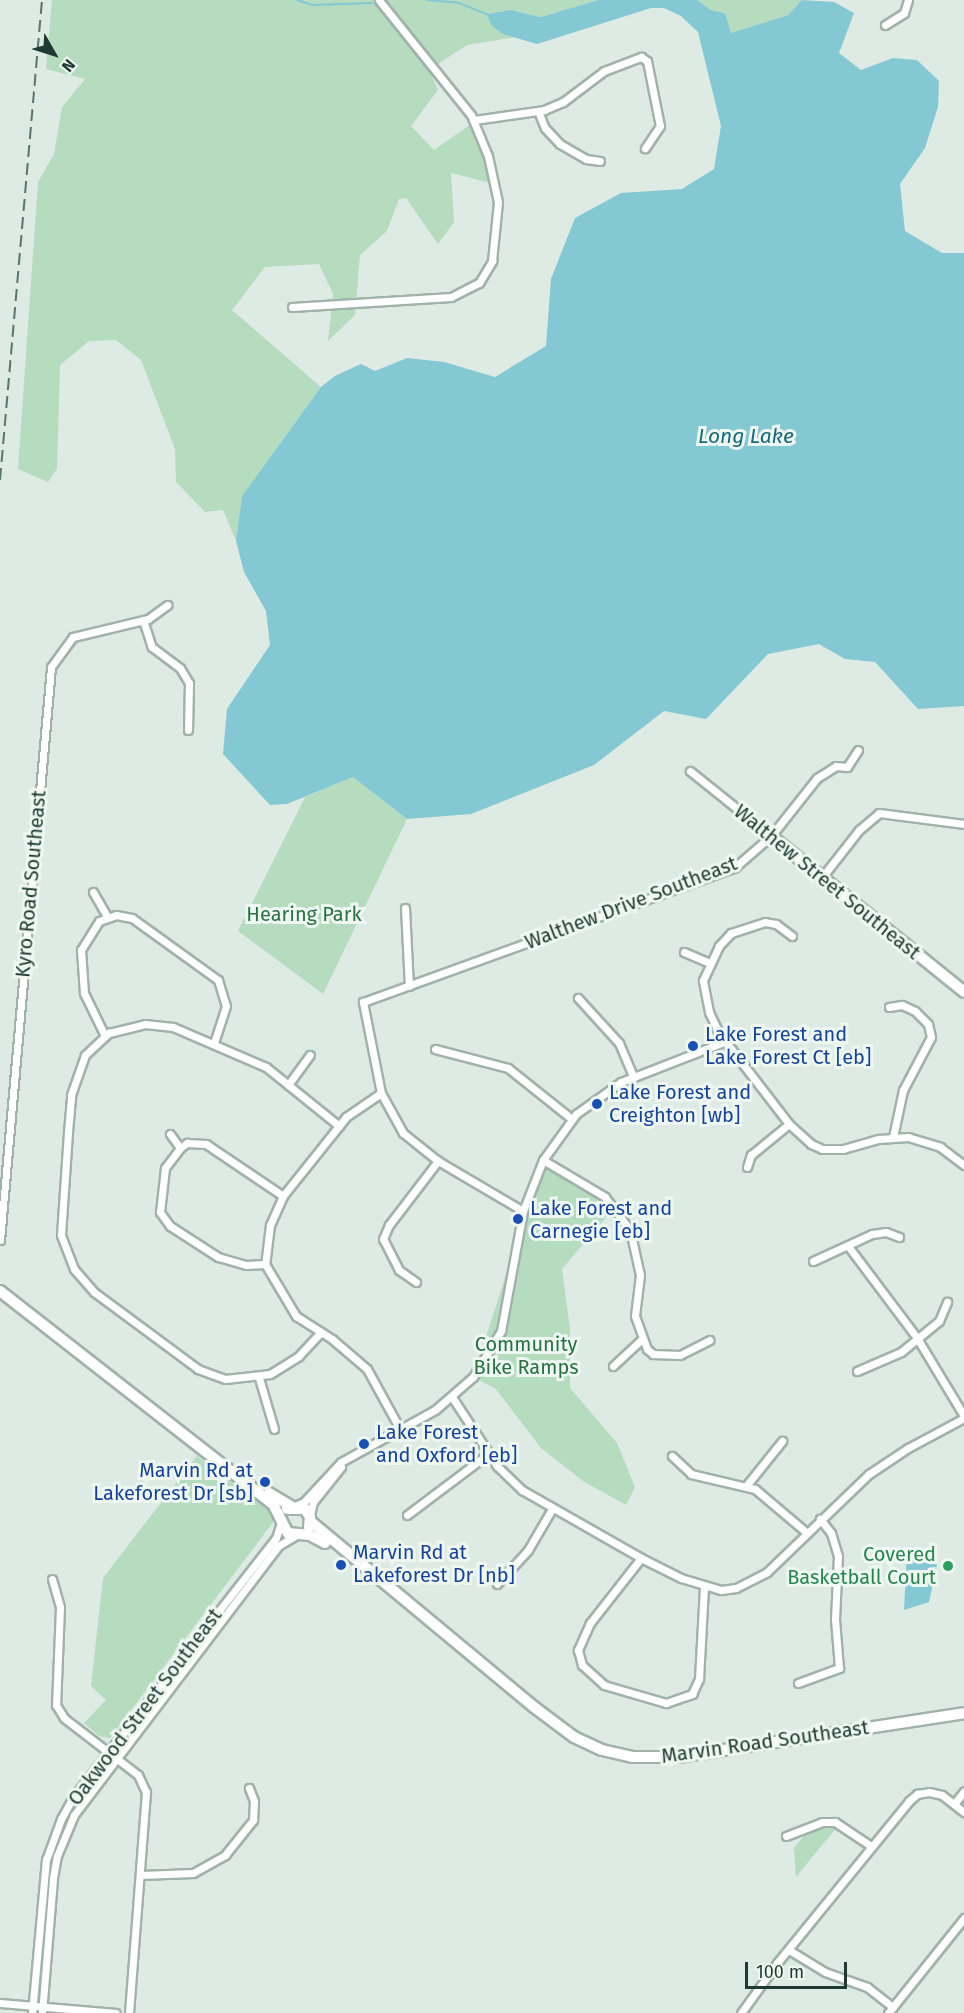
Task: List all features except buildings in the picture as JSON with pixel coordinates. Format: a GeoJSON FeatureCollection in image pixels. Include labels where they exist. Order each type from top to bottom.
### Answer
{"type":"FeatureCollection","features":[{"type":"Feature","properties":{"kind":"street"},"geometry":{"type":"LineString","coordinates":[[292,307],[451,297],[479,283],[486,274],[496,244],[498,202],[495,179],[474,120],[379,0]]}},
{"type":"Feature","properties":{"kind":"street"},"geometry":{"type":"LineString","coordinates":[[885,25],[904,13],[908,0]]}},
{"type":"Feature","properties":{"kind":"street"},"geometry":{"type":"LineString","coordinates":[[474,120],[538,111],[562,102],[604,71],[641,57],[647,61],[660,126],[645,148]]}},
{"type":"Feature","properties":{"kind":"street"},"geometry":{"type":"LineString","coordinates":[[538,111],[545,128],[560,144],[586,159],[600,161]]}},
{"type":"Feature","properties":{"kind":"street","name":"Kyro Road Southeast"},"geometry":{"type":"LineString","coordinates":[[0,1240],[51,667],[73,637],[143,620],[166,605]]}},
{"type":"Feature","properties":{"kind":"street"},"geometry":{"type":"LineString","coordinates":[[143,620],[152,647],[180,669],[189,682],[188,730]]}},
{"type":"Feature","properties":{"kind":"street","name":"Walthew Drive Southeast"},"geometry":{"type":"LineString","coordinates":[[381,1093],[363,1002],[734,868],[771,836],[817,778],[836,766],[847,767],[858,750]]}},
{"type":"Feature","properties":{"kind":"street","name":"Walthew Street Southeast"},"geometry":{"type":"LineString","coordinates":[[690,771],[964,992]]}},
{"type":"Feature","properties":{"kind":"street"},"geometry":{"type":"LineString","coordinates":[[823,876],[859,830],[879,813],[964,824]]}},
{"type":"Feature","properties":{"kind":"street"},"geometry":{"type":"LineString","coordinates":[[93,892],[107,916]]}},
{"type":"Feature","properties":{"kind":"street"},"geometry":{"type":"LineString","coordinates":[[405,908],[409,986]]}},
{"type":"Feature","properties":{"kind":"street"},"geometry":{"type":"LineString","coordinates":[[105,1036],[84,993],[80,962],[84,939],[99,921],[107,916],[132,918],[218,980],[226,1006],[214,1044]]}},
{"type":"Feature","properties":{"kind":"street"},"geometry":{"type":"LineString","coordinates":[[792,936],[776,924],[754,923],[731,933],[708,962],[703,981],[704,999],[726,1041],[789,1124],[822,1149],[843,1149],[893,1137],[939,1147],[964,1165]]}},
{"type":"Feature","properties":{"kind":"street"},"geometry":{"type":"LineString","coordinates":[[684,952],[708,962]]}},
{"type":"Feature","properties":{"kind":"street"},"geometry":{"type":"LineString","coordinates":[[578,998],[620,1043],[633,1077]]}},
{"type":"Feature","properties":{"kind":"street"},"geometry":{"type":"LineString","coordinates":[[889,1007],[902,1005],[915,1011],[928,1023],[931,1037],[903,1090],[893,1137]]}},
{"type":"Feature","properties":{"kind":"street"},"geometry":{"type":"LineString","coordinates":[[321,1332],[299,1356],[259,1378],[225,1379],[198,1369],[94,1292],[68,1259],[62,1218],[72,1095],[85,1055],[105,1036],[125,1026],[162,1024],[266,1067],[339,1126]]}},
{"type":"Feature","properties":{"kind":"street"},"geometry":{"type":"LineString","coordinates":[[281,1521],[293,1506],[304,1502],[328,1473],[452,1397],[473,1377],[501,1331],[523,1211],[543,1160],[572,1119],[597,1097],[633,1077],[726,1041]]}},
{"type":"Feature","properties":{"kind":"street"},"geometry":{"type":"LineString","coordinates":[[435,1049],[508,1068],[572,1119]]}},
{"type":"Feature","properties":{"kind":"street"},"geometry":{"type":"LineString","coordinates":[[288,1085],[310,1055]]}},
{"type":"Feature","properties":{"kind":"street"},"geometry":{"type":"LineString","coordinates":[[400,1429],[367,1369],[288,1306],[265,1264],[270,1225],[283,1196],[339,1126],[381,1093],[403,1133],[438,1161],[523,1211]]}},
{"type":"Feature","properties":{"kind":"street"},"geometry":{"type":"LineString","coordinates":[[747,1167],[751,1155],[789,1124]]}},
{"type":"Feature","properties":{"kind":"street"},"geometry":{"type":"LineString","coordinates":[[170,1134],[180,1148]]}},
{"type":"Feature","properties":{"kind":"street"},"geometry":{"type":"LineString","coordinates":[[265,1264],[246,1265],[207,1252],[164,1219],[160,1203],[165,1168],[180,1148],[195,1143],[214,1148],[283,1196]]}},
{"type":"Feature","properties":{"kind":"street"},"geometry":{"type":"LineString","coordinates":[[543,1160],[605,1197],[630,1230],[640,1275],[635,1316],[642,1339],[653,1354],[680,1355],[709,1340]]}},
{"type":"Feature","properties":{"kind":"street"},"geometry":{"type":"LineString","coordinates":[[416,1282],[399,1270],[383,1239],[388,1225],[438,1161]]}},
{"type":"Feature","properties":{"kind":"street"},"geometry":{"type":"LineString","coordinates":[[813,1261],[872,1234],[886,1232],[899,1237]]}},
{"type":"Feature","properties":{"kind":"street"},"geometry":{"type":"LineString","coordinates":[[452,1397],[488,1454],[522,1490],[552,1509],[640,1557],[704,1586],[721,1590],[748,1584],[767,1572],[820,1520],[885,1463],[964,1417],[917,1338],[848,1246]]}},
{"type":"Feature","properties":{"kind":"street"},"geometry":{"type":"LineString","coordinates":[[0,1291],[273,1504],[288,1533],[298,1535],[310,1519],[313,1502],[348,1459]]}},
{"type":"Feature","properties":{"kind":"street"},"geometry":{"type":"LineString","coordinates":[[856,1371],[878,1364],[917,1338],[939,1321],[947,1302]]}},
{"type":"Feature","properties":{"kind":"street"},"geometry":{"type":"LineString","coordinates":[[613,1366],[642,1339]]}},
{"type":"Feature","properties":{"kind":"street"},"geometry":{"type":"LineString","coordinates":[[259,1378],[273,1430]]}},
{"type":"Feature","properties":{"kind":"street"},"geometry":{"type":"LineString","coordinates":[[186,1434],[293,1506],[304,1509],[310,1519]]}},
{"type":"Feature","properties":{"kind":"street"},"geometry":{"type":"LineString","coordinates":[[746,1486],[782,1441]]}},
{"type":"Feature","properties":{"kind":"street"},"geometry":{"type":"LineString","coordinates":[[407,1515],[488,1454]]}},
{"type":"Feature","properties":{"kind":"street"},"geometry":{"type":"LineString","coordinates":[[672,1456],[691,1474],[746,1486],[775,1502],[807,1533]]}},
{"type":"Feature","properties":{"kind":"street"},"geometry":{"type":"LineString","coordinates":[[497,1584],[528,1550],[552,1509]]}},
{"type":"Feature","properties":{"kind":"street","name":"Marvin Road Southeast"},"geometry":{"type":"LineString","coordinates":[[310,1519],[402,1599],[561,1728],[588,1744],[629,1757],[678,1757],[964,1713]]}},
{"type":"Feature","properties":{"kind":"street"},"geometry":{"type":"LineString","coordinates":[[798,1683],[839,1668],[835,1619],[838,1556],[831,1533],[820,1520]]}},
{"type":"Feature","properties":{"kind":"street","name":"Oakwood Street Southeast"},"geometry":{"type":"LineString","coordinates":[[33,2009],[46,1860],[53,1837],[72,1799],[276,1538],[281,1521]]}},
{"type":"Feature","properties":{"kind":"street","name":"Oakwood Street Southeast"},"geometry":{"type":"LineString","coordinates":[[42,2010],[57,1856],[75,1815],[278,1546],[298,1535]]}},
{"type":"Feature","properties":{"kind":"street","name":"Marvin Road Southeast"},"geometry":{"type":"LineString","coordinates":[[298,1535],[321,1540],[402,1599]]}},
{"type":"Feature","properties":{"kind":"street"},"geometry":{"type":"LineString","coordinates":[[640,1557],[590,1623],[578,1650],[582,1665],[604,1685],[666,1703],[692,1694],[699,1679],[704,1586]]}},
{"type":"Feature","properties":{"kind":"street"},"geometry":{"type":"LineString","coordinates":[[52,1579],[60,1607],[56,1705],[64,1718],[138,1775],[146,1792],[129,2013]]}},
{"type":"Feature","properties":{"kind":"street"},"geometry":{"type":"LineString","coordinates":[[141,1875],[194,1873],[225,1855],[253,1820],[255,1807],[249,1788]]}},
{"type":"Feature","properties":{"kind":"street"},"geometry":{"type":"LineString","coordinates":[[954,1804],[964,1791]]}},
{"type":"Feature","properties":{"kind":"street"},"geometry":{"type":"LineString","coordinates":[[741,2013],[872,1846],[917,1794],[942,1795],[964,1812]]}},
{"type":"Feature","properties":{"kind":"street"},"geometry":{"type":"LineString","coordinates":[[786,1836],[822,1822],[835,1822],[872,1846]]}},
{"type":"Feature","properties":{"kind":"street"},"geometry":{"type":"LineString","coordinates":[[789,1950],[825,1972],[867,1987],[890,2010],[964,1918]]}},
{"type":"Feature","properties":{"kind":"street"},"geometry":{"type":"LineString","coordinates":[[0,2003],[42,2010],[116,2013]]}},
{"type":"Feature","properties":{"kind":"green space"},"geometry":{"type":"Polygon","coordinates":[[[52,0],[598,0],[541,17],[510,10],[487,14],[491,25],[517,37],[467,45],[429,70],[438,90],[411,126],[434,150],[471,124],[494,152],[491,183],[451,173],[454,222],[438,244],[406,198],[399,199],[387,231],[360,255],[355,315],[328,341],[333,294],[319,264],[265,267],[232,310],[321,387],[242,496],[236,541],[223,510],[205,512],[176,482],[175,449],[141,360],[116,340],[89,341],[60,365],[57,469],[48,482],[18,469],[38,182],[54,154],[62,107],[85,79],[46,69],[52,0]]]}},
{"type":"Feature","properties":{"kind":"green space"},"geometry":{"type":"Polygon","coordinates":[[[697,0],[802,0],[788,15],[731,33],[725,13],[711,10],[697,0]]]}},
{"type":"Feature","properties":{"kind":"green space","name":"Hearing Park"},"geometry":{"type":"Polygon","coordinates":[[[353,777],[407,819],[323,994],[238,931],[305,797],[353,777]]]}},
{"type":"Feature","properties":{"kind":"green space","name":"Community Bike Ramps"},"geometry":{"type":"Polygon","coordinates":[[[543,1160],[605,1197],[614,1208],[562,1269],[570,1329],[570,1388],[617,1443],[635,1487],[626,1505],[583,1481],[541,1448],[495,1388],[473,1377],[543,1160]]]}},
{"type":"Feature","properties":{"kind":"green space"},"geometry":{"type":"Polygon","coordinates":[[[197,1456],[277,1517],[110,1738],[99,1736],[84,1723],[106,1700],[91,1686],[103,1578],[197,1456]]]}},
{"type":"Feature","properties":{"kind":"green space"},"geometry":{"type":"Polygon","coordinates":[[[821,1827],[837,1827],[796,1877],[794,1848],[804,1836],[821,1827]]]}},
{"type":"Feature","properties":{"kind":"water","name":"Long Lake"},"geometry":{"type":"Polygon","coordinates":[[[598,0],[697,0],[711,10],[725,13],[731,33],[788,15],[802,0],[834,2],[854,13],[839,53],[861,70],[893,58],[917,60],[939,81],[938,107],[925,148],[900,184],[905,231],[942,253],[964,253],[964,706],[918,709],[875,662],[845,659],[819,644],[768,654],[706,719],[664,711],[594,765],[471,814],[407,819],[353,777],[287,804],[270,805],[223,754],[227,709],[270,645],[266,611],[244,572],[236,541],[242,496],[321,387],[335,376],[361,364],[375,371],[407,358],[444,362],[495,377],[546,346],[551,279],[575,218],[621,193],[682,189],[714,169],[721,126],[698,32],[681,16],[664,8],[651,8],[537,44],[503,34],[491,25],[487,14],[510,10],[541,17],[598,0]]]}},
{"type":"Feature","properties":{"kind":"water"},"geometry":{"type":"Polygon","coordinates":[[[907,1553],[930,1554],[937,1564],[929,1602],[904,1610],[907,1553]]]}},
{"type":"Feature","properties":{"kind":"waterway"},"geometry":{"type":"LineString","coordinates":[[297,0],[312,5],[372,3]]}},
{"type":"Feature","properties":{"kind":"waterway"},"geometry":{"type":"LineString","coordinates":[[427,0],[459,3],[488,15]]}},
{"type":"Feature","properties":{"kind":"railway"},"geometry":{"type":"LineString","coordinates":[[0,480],[42,0]]}},
{"type":"Feature","properties":{"kind":"place","name":"Lake Forest and Lake Forest Ct [eb]"},"geometry":{"type":"Point","coordinates":[693,1046]}},
{"type":"Feature","properties":{"kind":"place","name":"Lake Forest and Creighton [wb]"},"geometry":{"type":"Point","coordinates":[597,1104]}},
{"type":"Feature","properties":{"kind":"place","name":"Lake Forest and Carnegie [eb]"},"geometry":{"type":"Point","coordinates":[518,1219]}},
{"type":"Feature","properties":{"kind":"place","name":"Lake Forest and Oxford [eb]"},"geometry":{"type":"Point","coordinates":[364,1444]}},
{"type":"Feature","properties":{"kind":"place","name":"Marvin Rd at Lakeforest Dr [sb]"},"geometry":{"type":"Point","coordinates":[265,1482]}},
{"type":"Feature","properties":{"kind":"place","name":"Marvin Rd at Lakeforest Dr [nb]"},"geometry":{"type":"Point","coordinates":[341,1565]}},
{"type":"Feature","properties":{"kind":"place","name":"Covered Basketball Court"},"geometry":{"type":"Point","coordinates":[948,1566]}}]}
